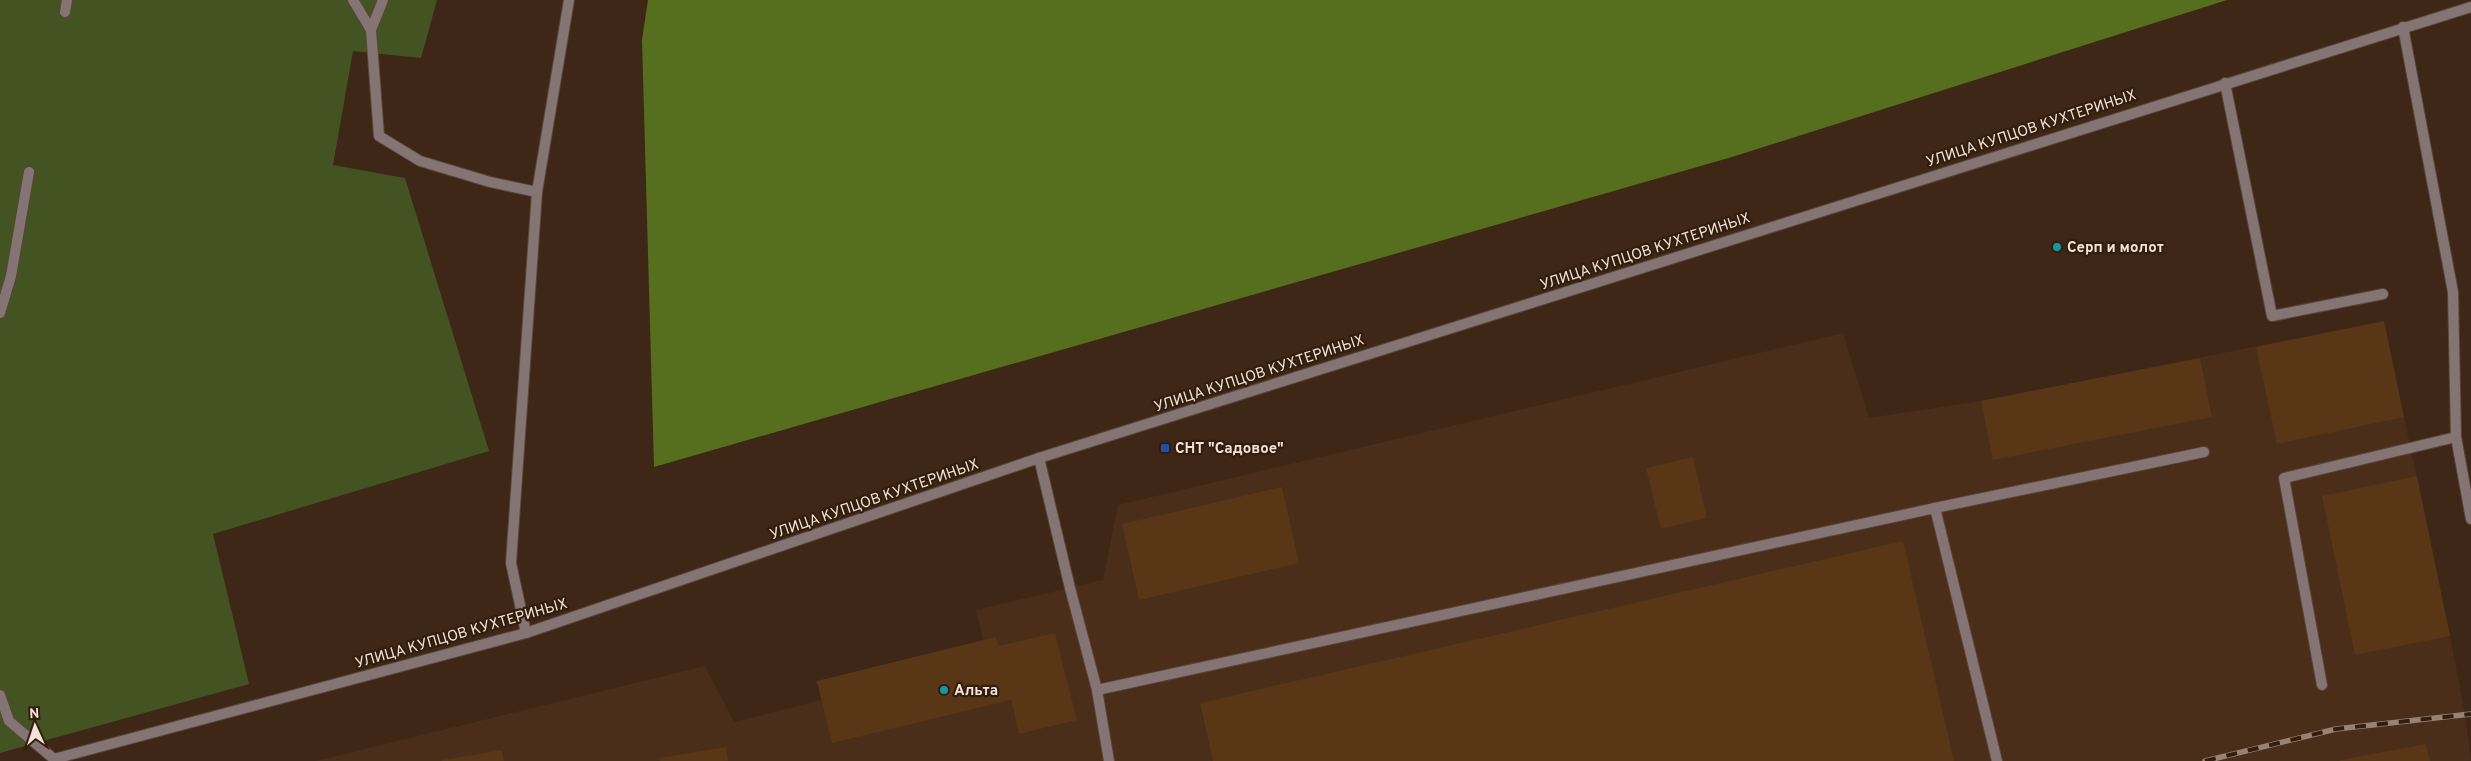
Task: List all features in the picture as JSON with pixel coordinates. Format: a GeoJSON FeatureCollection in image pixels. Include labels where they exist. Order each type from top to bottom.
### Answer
{"type":"FeatureCollection","features":[{"type":"Feature","properties":{"kind":"street"},"geometry":{"type":"LineString","coordinates":[[65,12],[67,0]]}},
{"type":"Feature","properties":{"kind":"street"},"geometry":{"type":"LineString","coordinates":[[353,0],[371,30]]}},
{"type":"Feature","properties":{"kind":"street"},"geometry":{"type":"LineString","coordinates":[[383,0],[371,30],[379,136],[420,161],[490,182],[537,192]]}},
{"type":"Feature","properties":{"kind":"street"},"geometry":{"type":"LineString","coordinates":[[526,633],[511,563],[537,192],[569,0]]}},
{"type":"Feature","properties":{"kind":"street","name":"УЛИЦА КУПЦОВ КУХТЕРИНЫХ"},"geometry":{"type":"LineString","coordinates":[[49,760],[526,633],[1039,458],[2471,7]]}},
{"type":"Feature","properties":{"kind":"street"},"geometry":{"type":"LineString","coordinates":[[2404,27],[2453,292],[2456,437],[2471,519]]}},
{"type":"Feature","properties":{"kind":"street"},"geometry":{"type":"LineString","coordinates":[[2225,83],[2272,316],[2383,294]]}},
{"type":"Feature","properties":{"kind":"street"},"geometry":{"type":"LineString","coordinates":[[0,313],[11,276],[29,172]]}},
{"type":"Feature","properties":{"kind":"street"},"geometry":{"type":"LineString","coordinates":[[2322,685],[2284,478],[2456,437]]}},
{"type":"Feature","properties":{"kind":"street"},"geometry":{"type":"LineString","coordinates":[[1097,690],[1935,508],[2204,452]]}},
{"type":"Feature","properties":{"kind":"street"},"geometry":{"type":"LineString","coordinates":[[1039,458],[1097,690],[1109,761]]}},
{"type":"Feature","properties":{"kind":"street"},"geometry":{"type":"LineString","coordinates":[[1935,508],[1997,761]]}},
{"type":"Feature","properties":{"kind":"street"},"geometry":{"type":"LineString","coordinates":[[0,695],[9,720],[49,760]]}},
{"type":"Feature","properties":{"kind":"shaded area"},"geometry":{"type":"Polygon","coordinates":[[[2384,321],[2450,636],[2465,714],[2471,761],[316,761],[705,666],[734,722],[821,700],[817,681],[983,640],[976,610],[1103,580],[1118,505],[1843,333],[1869,418],[1981,401],[2384,321]]]}},
{"type":"Feature","properties":{"kind":"green space"},"geometry":{"type":"Polygon","coordinates":[[[0,0],[437,0],[421,58],[353,51],[333,165],[405,178],[489,451],[213,534],[249,684],[0,753],[0,0]]]}},
{"type":"Feature","properties":{"kind":"green space"},"geometry":{"type":"Polygon","coordinates":[[[648,0],[2227,0],[1732,157],[654,467],[642,40],[648,0]]]}},
{"type":"Feature","properties":{"kind":"building"},"geometry":{"type":"Polygon","coordinates":[[[2384,321],[2404,417],[2277,444],[2256,347],[2384,321]]]}},
{"type":"Feature","properties":{"kind":"building"},"geometry":{"type":"Polygon","coordinates":[[[2200,358],[2212,417],[1993,460],[1981,401],[2200,358]]]}},
{"type":"Feature","properties":{"kind":"building"},"geometry":{"type":"Polygon","coordinates":[[[1693,457],[1707,518],[1661,529],[1646,468],[1693,457]]]}},
{"type":"Feature","properties":{"kind":"building"},"geometry":{"type":"Polygon","coordinates":[[[2417,476],[2450,636],[2355,655],[2322,496],[2417,476]]]}},
{"type":"Feature","properties":{"kind":"building"},"geometry":{"type":"Polygon","coordinates":[[[1282,487],[1299,563],[1139,600],[1122,524],[1282,487]]]}},
{"type":"Feature","properties":{"kind":"building"},"geometry":{"type":"Polygon","coordinates":[[[1903,541],[1954,761],[1213,761],[1200,703],[1903,541]]]}},
{"type":"Feature","properties":{"kind":"building","name":"Альта"},"geometry":{"type":"Polygon","coordinates":[[[1055,633],[1077,720],[1019,734],[1011,700],[832,743],[817,681],[996,637],[998,646],[1055,633]]]}},
{"type":"Feature","properties":{"kind":"building"},"geometry":{"type":"Polygon","coordinates":[[[2426,744],[2430,761],[2340,761],[2340,760],[2426,744]]]}},
{"type":"Feature","properties":{"kind":"building"},"geometry":{"type":"Polygon","coordinates":[[[726,747],[728,761],[660,761],[659,758],[726,747]]]}},
{"type":"Feature","properties":{"kind":"building"},"geometry":{"type":"Polygon","coordinates":[[[502,750],[504,761],[442,761],[442,760],[502,750]]]}},
{"type":"Feature","properties":{"kind":"railway"},"geometry":{"type":"LineString","coordinates":[[2205,761],[2336,729],[2471,714]]}},
{"type":"Feature","properties":{"kind":"place","name":"Серп и молот"},"geometry":{"type":"Point","coordinates":[2057,247]}},
{"type":"Feature","properties":{"kind":"place","name":"СНТ \"Садовое\""},"geometry":{"type":"Point","coordinates":[1165,448]}},
{"type":"Feature","properties":{"kind":"place","name":"Альта"},"geometry":{"type":"Point","coordinates":[944,690]}}]}
